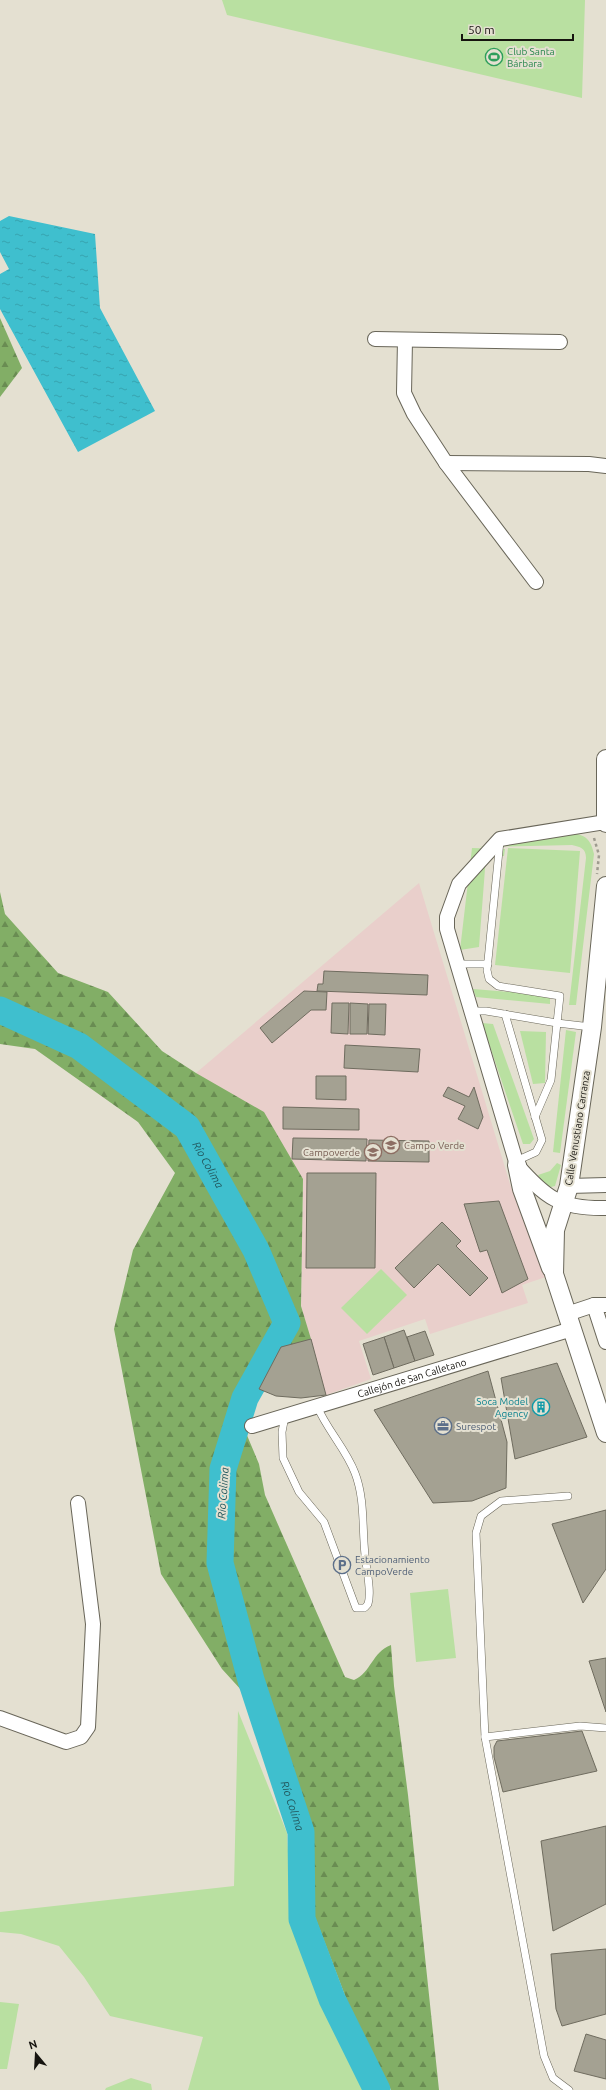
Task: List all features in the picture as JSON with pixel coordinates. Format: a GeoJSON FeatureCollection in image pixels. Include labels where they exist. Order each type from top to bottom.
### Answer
{"type":"FeatureCollection","features":[{"type":"Feature","properties":{"kind":"street"},"geometry":{"type":"LineString","coordinates":[[375,339],[560,342]]}},
{"type":"Feature","properties":{"kind":"street"},"geometry":{"type":"LineString","coordinates":[[405,340],[404,393],[414,414],[446,463],[536,582]]}},
{"type":"Feature","properties":{"kind":"street"},"geometry":{"type":"LineString","coordinates":[[446,463],[589,464],[606,466]]}},
{"type":"Feature","properties":{"kind":"street"},"geometry":{"type":"LineString","coordinates":[[554,1274],[534,1223],[470,1011],[447,929],[446,917],[459,884],[500,840],[606,822],[606,759]]}},
{"type":"Feature","properties":{"kind":"street","name":"Calle Venustiano Carranza"},"geometry":{"type":"LineString","coordinates":[[601,881],[603,956],[569,1186],[555,1230],[554,1274],[606,1433]]}},
{"type":"Feature","properties":{"kind":"street"},"geometry":{"type":"LineString","coordinates":[[516,1163],[539,1189],[563,1203],[583,1208],[606,1208]]}},
{"type":"Feature","properties":{"kind":"street"},"geometry":{"type":"LineString","coordinates":[[569,1186],[606,1186]]}},
{"type":"Feature","properties":{"kind":"street"},"geometry":{"type":"LineString","coordinates":[[600,1305],[606,1342]]}},
{"type":"Feature","properties":{"kind":"street","name":"Callejón de San Calletano"},"geometry":{"type":"LineString","coordinates":[[252,1426],[317,1406],[569,1321],[600,1305]]}},
{"type":"Feature","properties":{"kind":"street"},"geometry":{"type":"LineString","coordinates":[[0,1718],[66,1742],[81,1736],[88,1727],[93,1624],[78,1504]]}},
{"type":"Feature","properties":{"kind":"lane"},"geometry":{"type":"LineString","coordinates":[[500,840],[488,964],[489,979],[498,986],[560,996],[551,1080],[535,1117]]}},
{"type":"Feature","properties":{"kind":"lane"},"geometry":{"type":"LineString","coordinates":[[457,964],[488,964]]}},
{"type":"Feature","properties":{"kind":"lane"},"geometry":{"type":"LineString","coordinates":[[470,1011],[486,1011],[557,1023],[592,1027]]}},
{"type":"Feature","properties":{"kind":"lane"},"geometry":{"type":"LineString","coordinates":[[505,1014],[542,1140],[540,1147],[536,1152],[516,1163]]}},
{"type":"Feature","properties":{"kind":"lane"},"geometry":{"type":"LineString","coordinates":[[285,1416],[282,1432],[283,1458],[299,1492],[324,1522],[356,1608],[364,1608],[368,1603],[368,1583],[363,1507],[355,1473],[336,1437],[322,1418],[317,1406]]}},
{"type":"Feature","properties":{"kind":"lane"},"geometry":{"type":"LineString","coordinates":[[568,1496],[501,1501],[481,1516],[476,1533],[485,1738],[544,2056],[552,2078],[569,2090]]}},
{"type":"Feature","properties":{"kind":"lane"},"geometry":{"type":"LineString","coordinates":[[485,1738],[580,1726],[606,1728]]}},
{"type":"Feature","properties":{"kind":"path"},"geometry":{"type":"LineString","coordinates":[[590,833],[598,848],[601,881]]}},
{"type":"Feature","properties":{"kind":"shaded area","name":"Campo Verde"},"geometry":{"type":"Polygon","coordinates":[[[419,883],[510,1184],[546,1277],[522,1285],[528,1303],[430,1334],[425,1319],[359,1341],[371,1379],[326,1395],[301,1306],[303,1179],[196,1073],[419,883]]]}},
{"type":"Feature","properties":{"kind":"green space","name":"Club Santa Bárbara"},"geometry":{"type":"Polygon","coordinates":[[[222,0],[585,0],[582,98],[227,15],[222,0]]]}},
{"type":"Feature","properties":{"kind":"green space"},"geometry":{"type":"Polygon","coordinates":[[[0,318],[22,368],[0,397],[0,318]]]}},
{"type":"Feature","properties":{"kind":"green space"},"geometry":{"type":"Polygon","coordinates":[[[572,833],[581,835],[587,839],[594,854],[576,1005],[569,1005],[586,858],[584,850],[580,847],[572,845],[479,847],[572,833]]]}},
{"type":"Feature","properties":{"kind":"green space"},"geometry":{"type":"Polygon","coordinates":[[[472,848],[505,849],[504,856],[486,856],[479,947],[460,950],[472,848]]]}},
{"type":"Feature","properties":{"kind":"green space"},"geometry":{"type":"Polygon","coordinates":[[[508,848],[580,851],[570,973],[495,965],[508,848]]]}},
{"type":"Feature","properties":{"kind":"green space"},"geometry":{"type":"Polygon","coordinates":[[[0,892],[5,914],[58,973],[108,992],[162,1051],[196,1073],[264,1112],[303,1179],[301,1306],[311,1339],[259,1389],[241,1421],[259,1464],[265,1495],[345,1677],[354,1680],[360,1677],[375,1657],[391,1645],[394,1686],[408,1795],[439,2090],[391,2090],[349,2006],[315,1917],[312,1827],[274,1726],[222,1669],[161,1574],[114,1329],[133,1250],[175,1173],[138,1122],[35,1049],[0,1044],[0,892]]]}},
{"type":"Feature","properties":{"kind":"green space"},"geometry":{"type":"Polygon","coordinates":[[[473,989],[550,995],[550,1004],[476,997],[473,989]]]}},
{"type":"Feature","properties":{"kind":"green space"},"geometry":{"type":"Polygon","coordinates":[[[482,1023],[493,1024],[534,1139],[530,1144],[523,1144],[482,1023]]]}},
{"type":"Feature","properties":{"kind":"green space"},"geometry":{"type":"Polygon","coordinates":[[[566,1030],[576,1032],[560,1153],[553,1152],[566,1030]]]}},
{"type":"Feature","properties":{"kind":"green space"},"geometry":{"type":"Polygon","coordinates":[[[520,1031],[546,1032],[545,1083],[533,1084],[520,1031]]]}},
{"type":"Feature","properties":{"kind":"green space"},"geometry":{"type":"Polygon","coordinates":[[[557,1163],[561,1165],[555,1186],[551,1187],[543,1184],[538,1175],[550,1171],[557,1163]]]}},
{"type":"Feature","properties":{"kind":"green space"},"geometry":{"type":"Polygon","coordinates":[[[381,1269],[407,1295],[367,1334],[341,1308],[381,1269]]]}},
{"type":"Feature","properties":{"kind":"green space"},"geometry":{"type":"Polygon","coordinates":[[[448,1589],[456,1658],[416,1662],[410,1593],[448,1589]]]}},
{"type":"Feature","properties":{"kind":"green space"},"geometry":{"type":"Polygon","coordinates":[[[238,1711],[287,1833],[292,1922],[332,2026],[365,2090],[188,2090],[203,2037],[110,2016],[84,1977],[59,1946],[21,1934],[0,1932],[0,1912],[234,1886],[238,1711]]]}},
{"type":"Feature","properties":{"kind":"green space"},"geometry":{"type":"Polygon","coordinates":[[[0,2002],[19,2004],[7,2069],[0,2069],[0,2002]]]}},
{"type":"Feature","properties":{"kind":"green space"},"geometry":{"type":"Polygon","coordinates":[[[131,2078],[151,2084],[152,2090],[105,2090],[106,2088],[131,2078]]]}},
{"type":"Feature","properties":{"kind":"water"},"geometry":{"type":"Polygon","coordinates":[[[9,216],[95,234],[100,308],[155,411],[78,452],[0,309],[0,274],[9,269],[0,252],[0,221],[9,216]]]}},
{"type":"Feature","properties":{"kind":"building"},"geometry":{"type":"Polygon","coordinates":[[[324,971],[428,975],[427,995],[317,991],[318,984],[323,984],[324,971]]]}},
{"type":"Feature","properties":{"kind":"building"},"geometry":{"type":"Polygon","coordinates":[[[304,991],[327,992],[326,1010],[311,1010],[272,1043],[260,1028],[304,991]]]}},
{"type":"Feature","properties":{"kind":"building"},"geometry":{"type":"Polygon","coordinates":[[[332,1003],[349,1003],[348,1034],[331,1033],[332,1003]]]}},
{"type":"Feature","properties":{"kind":"building"},"geometry":{"type":"Polygon","coordinates":[[[350,1003],[368,1004],[367,1034],[350,1034],[350,1003]]]}},
{"type":"Feature","properties":{"kind":"building"},"geometry":{"type":"Polygon","coordinates":[[[369,1004],[386,1004],[385,1035],[368,1034],[369,1004]]]}},
{"type":"Feature","properties":{"kind":"building"},"geometry":{"type":"Polygon","coordinates":[[[345,1045],[420,1049],[418,1072],[344,1068],[345,1045]]]}},
{"type":"Feature","properties":{"kind":"building"},"geometry":{"type":"Polygon","coordinates":[[[316,1076],[346,1076],[346,1100],[316,1099],[316,1076]]]}},
{"type":"Feature","properties":{"kind":"building"},"geometry":{"type":"Polygon","coordinates":[[[448,1087],[469,1097],[474,1087],[483,1117],[478,1129],[458,1119],[465,1106],[443,1096],[448,1087]]]}},
{"type":"Feature","properties":{"kind":"building"},"geometry":{"type":"Polygon","coordinates":[[[283,1107],[359,1109],[359,1130],[283,1129],[283,1107]]]}},
{"type":"Feature","properties":{"kind":"building"},"geometry":{"type":"Polygon","coordinates":[[[293,1138],[367,1139],[366,1161],[292,1159],[293,1138]]]}},
{"type":"Feature","properties":{"kind":"building"},"geometry":{"type":"Polygon","coordinates":[[[369,1140],[429,1141],[429,1162],[368,1161],[369,1140]]]}},
{"type":"Feature","properties":{"kind":"building"},"geometry":{"type":"Polygon","coordinates":[[[307,1173],[376,1173],[375,1268],[306,1268],[307,1173]]]}},
{"type":"Feature","properties":{"kind":"building"},"geometry":{"type":"Polygon","coordinates":[[[499,1201],[528,1279],[502,1293],[487,1250],[480,1252],[464,1204],[499,1201]]]}},
{"type":"Feature","properties":{"kind":"building"},"geometry":{"type":"Polygon","coordinates":[[[442,1222],[461,1241],[456,1246],[488,1278],[470,1296],[438,1264],[414,1288],[395,1268],[442,1222]]]}},
{"type":"Feature","properties":{"kind":"building"},"geometry":{"type":"Polygon","coordinates":[[[404,1330],[415,1361],[394,1368],[384,1337],[404,1330]]]}},
{"type":"Feature","properties":{"kind":"building"},"geometry":{"type":"Polygon","coordinates":[[[425,1331],[434,1355],[415,1361],[407,1337],[425,1331]]]}},
{"type":"Feature","properties":{"kind":"building"},"geometry":{"type":"Polygon","coordinates":[[[384,1337],[394,1368],[373,1375],[363,1344],[384,1337]]]}},
{"type":"Feature","properties":{"kind":"building"},"geometry":{"type":"Polygon","coordinates":[[[311,1339],[326,1395],[301,1398],[276,1396],[259,1389],[281,1347],[311,1339]]]}},
{"type":"Feature","properties":{"kind":"building","name":"Soca Model Agency"},"geometry":{"type":"Polygon","coordinates":[[[557,1363],[587,1437],[515,1459],[501,1378],[557,1363]]]}},
{"type":"Feature","properties":{"kind":"building","name":"Surespot"},"geometry":{"type":"Polygon","coordinates":[[[488,1371],[507,1442],[506,1488],[472,1501],[433,1503],[374,1410],[488,1371]]]}},
{"type":"Feature","properties":{"kind":"building"},"geometry":{"type":"Polygon","coordinates":[[[606,1510],[606,1569],[583,1603],[552,1524],[606,1510]]]}},
{"type":"Feature","properties":{"kind":"building"},"geometry":{"type":"Polygon","coordinates":[[[606,1658],[606,1712],[589,1661],[606,1658]]]}},
{"type":"Feature","properties":{"kind":"building"},"geometry":{"type":"Polygon","coordinates":[[[582,1731],[597,1771],[503,1792],[494,1757],[494,1747],[497,1741],[582,1731]]]}},
{"type":"Feature","properties":{"kind":"building"},"geometry":{"type":"Polygon","coordinates":[[[606,1826],[606,1904],[553,1931],[541,1841],[606,1826]]]}},
{"type":"Feature","properties":{"kind":"building"},"geometry":{"type":"Polygon","coordinates":[[[606,1949],[606,2014],[562,2026],[556,2009],[551,1954],[606,1949]]]}},
{"type":"Feature","properties":{"kind":"building"},"geometry":{"type":"Polygon","coordinates":[[[586,2034],[606,2040],[606,2079],[574,2071],[586,2034]]]}},
{"type":"Feature","properties":{"kind":"waterway","name":"Río Colima"},"geometry":{"type":"LineString","coordinates":[[0,1010],[79,1046],[187,1127],[256,1250],[287,1323],[245,1398],[223,1469],[220,1563],[251,1680],[301,1832],[302,1919],[332,1999],[377,2090]]}},
{"type":"Feature","properties":{"kind":"place","name":"Club Santa Bárbara"},"geometry":{"type":"Point","coordinates":[494,57]}},
{"type":"Feature","properties":{"kind":"place","name":"Campo Verde"},"geometry":{"type":"Point","coordinates":[391,1145]}},
{"type":"Feature","properties":{"kind":"place","name":"Campoverde"},"geometry":{"type":"Point","coordinates":[373,1152]}},
{"type":"Feature","properties":{"kind":"place","name":"Soca Model Agency"},"geometry":{"type":"Point","coordinates":[541,1407]}},
{"type":"Feature","properties":{"kind":"place","name":"Surespot"},"geometry":{"type":"Point","coordinates":[443,1426]}},
{"type":"Feature","properties":{"kind":"place","name":"Estacionamiento CampoVerde"},"geometry":{"type":"Point","coordinates":[342,1565]}}]}
